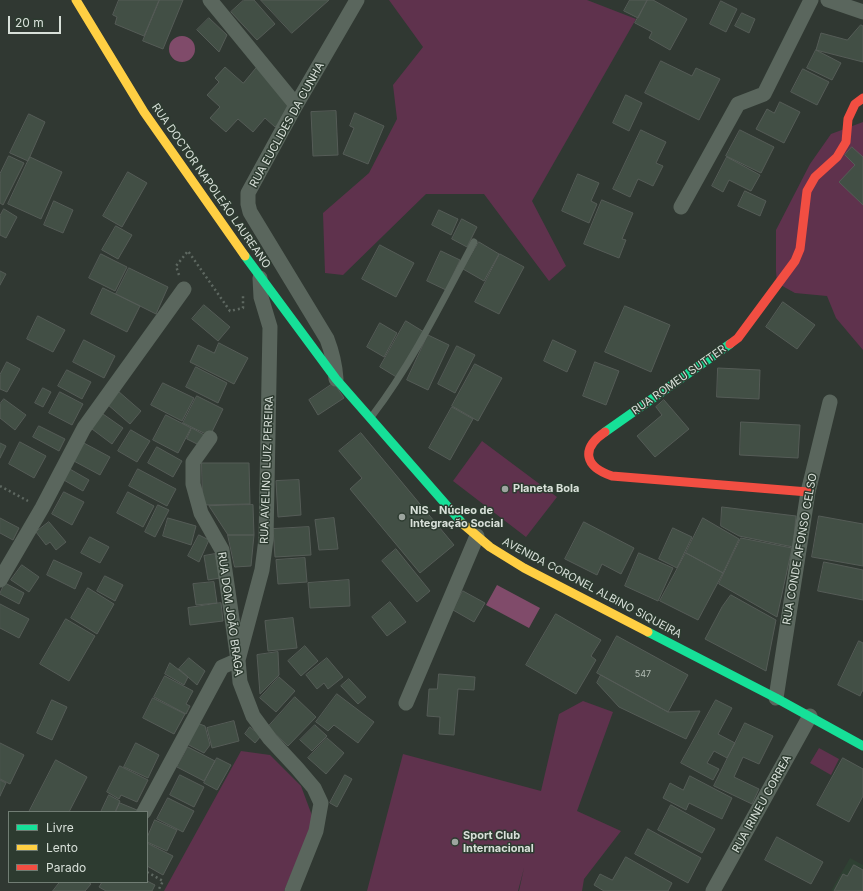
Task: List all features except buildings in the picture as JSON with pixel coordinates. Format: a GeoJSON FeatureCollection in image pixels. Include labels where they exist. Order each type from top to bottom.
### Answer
{"type":"FeatureCollection","features":[{"type":"Feature","properties":{"kind":"main road","name":"RUA DOCTOR NAPOLEÃO LAUREANO"},"geometry":{"type":"LineString","coordinates":[[76,0],[144,112],[260,278],[336,379]]}},
{"type":"Feature","properties":{"kind":"main road","name":"RUA ROMEU SUTTER"},"geometry":{"type":"LineString","coordinates":[[808,492],[612,476],[601,473],[592,467],[588,458],[588,448],[595,439],[738,338],[795,261],[800,249],[807,191],[815,177],[837,157],[846,142],[848,119],[855,104],[863,98]]}},
{"type":"Feature","properties":{"kind":"main road","name":"AVENIDA CORONEL ALBINO SIQUEIRA"},"geometry":{"type":"LineString","coordinates":[[336,379],[461,522],[490,547],[524,568],[776,698],[863,746]]}},
{"type":"Feature","properties":{"kind":"street"},"geometry":{"type":"LineString","coordinates":[[210,0],[296,105]]}},
{"type":"Feature","properties":{"kind":"street","name":"RUA EUCLIDES DA CUNHA"},"geometry":{"type":"LineString","coordinates":[[336,379],[334,359],[327,339],[254,219],[248,204],[248,193],[296,105],[358,0]]}},
{"type":"Feature","properties":{"kind":"street"},"geometry":{"type":"LineString","coordinates":[[681,207],[738,104],[764,94],[811,0]]}},
{"type":"Feature","properties":{"kind":"street"},"geometry":{"type":"LineString","coordinates":[[828,0],[863,12]]}},
{"type":"Feature","properties":{"kind":"street","name":"RUA AVELINO LUIZ PEREIRA"},"geometry":{"type":"LineString","coordinates":[[238,660],[262,570],[266,539],[270,327],[261,297],[260,278]]}},
{"type":"Feature","properties":{"kind":"street"},"geometry":{"type":"LineString","coordinates":[[0,580],[42,508],[84,428],[184,289]]}},
{"type":"Feature","properties":{"kind":"street","name":"RUA CONDE AFONSO CELSO"},"geometry":{"type":"LineString","coordinates":[[776,698],[808,492],[830,402]]}},
{"type":"Feature","properties":{"kind":"street","name":"RUA DOM JOÃO BRAGA"},"geometry":{"type":"LineString","coordinates":[[210,438],[193,462],[193,484],[201,513],[222,550],[240,682],[253,716],[270,739],[298,768],[314,788],[321,803],[316,831],[292,891]]}},
{"type":"Feature","properties":{"kind":"street"},"geometry":{"type":"LineString","coordinates":[[406,703],[477,536]]}},
{"type":"Feature","properties":{"kind":"street"},"geometry":{"type":"LineString","coordinates":[[145,811],[222,667],[238,660]]}},
{"type":"Feature","properties":{"kind":"street","name":"RUA IRINEU CORREA"},"geometry":{"type":"LineString","coordinates":[[714,891],[810,716]]}},
{"type":"Feature","properties":{"kind":"lane"},"geometry":{"type":"LineString","coordinates":[[371,418],[390,393],[417,350],[474,242]]}},
{"type":"Feature","properties":{"kind":"path"},"geometry":{"type":"LineString","coordinates":[[184,289],[176,266],[188,251],[230,311],[243,308],[243,292]]}},
{"type":"Feature","properties":{"kind":"path"},"geometry":{"type":"LineString","coordinates":[[0,486],[42,508]]}},
{"type":"Feature","properties":{"kind":"path"},"geometry":{"type":"LineString","coordinates":[[148,873],[163,881],[158,891]]}},
{"type":"Feature","properties":{"kind":"shaded area"},"geometry":{"type":"Polygon","coordinates":[[[389,0],[587,0],[636,19],[532,201],[566,266],[549,281],[484,194],[426,194],[343,275],[325,273],[323,213],[369,173],[397,119],[393,85],[423,47],[389,0]]]}},
{"type":"Feature","properties":{"kind":"shaded area"},"geometry":{"type":"Polygon","coordinates":[[[182,36],[191,40],[195,49],[191,58],[182,62],[173,58],[169,49],[173,40],[182,36]]]}},
{"type":"Feature","properties":{"kind":"shaded area"},"geometry":{"type":"Polygon","coordinates":[[[863,122],[863,350],[836,318],[827,296],[795,293],[777,283],[776,230],[810,164],[831,134],[863,122]]]}},
{"type":"Feature","properties":{"kind":"shaded area","name":"Planeta Bola"},"geometry":{"type":"Polygon","coordinates":[[[482,441],[557,497],[526,537],[453,481],[482,441]]]}},
{"type":"Feature","properties":{"kind":"shaded area"},"geometry":{"type":"Polygon","coordinates":[[[497,585],[540,608],[529,628],[486,605],[497,585]]]}},
{"type":"Feature","properties":{"kind":"shaded area","name":"Sport Club Internacional"},"geometry":{"type":"Polygon","coordinates":[[[583,701],[613,712],[577,811],[621,831],[584,879],[582,891],[519,891],[524,868],[518,891],[367,891],[403,754],[541,791],[559,714],[583,701]]]}},
{"type":"Feature","properties":{"kind":"shaded area"},"geometry":{"type":"Polygon","coordinates":[[[819,748],[839,759],[831,775],[810,763],[819,748]]]}},
{"type":"Feature","properties":{"kind":"shaded area"},"geometry":{"type":"Polygon","coordinates":[[[241,751],[270,755],[301,786],[314,821],[284,891],[164,891],[241,751]]]}},
{"type":"Feature","properties":{"kind":"shaded area"},"geometry":{"type":"Polygon","coordinates":[[[850,858],[863,865],[863,891],[831,891],[850,858]]]}},
{"type":"Feature","properties":{"kind":"traffic: fast"},"geometry":{"type":"LineString","coordinates":[[245,256],[336,379],[463,524]]}},
{"type":"Feature","properties":{"kind":"traffic: fast"},"geometry":{"type":"LineString","coordinates":[[605,432],[730,344]]}},
{"type":"Feature","properties":{"kind":"traffic: fast"},"geometry":{"type":"LineString","coordinates":[[648,632],[776,698],[863,746]]}},
{"type":"Feature","properties":{"kind":"traffic: slow"},"geometry":{"type":"LineString","coordinates":[[76,0],[144,112],[245,256]]}},
{"type":"Feature","properties":{"kind":"traffic: slow"},"geometry":{"type":"LineString","coordinates":[[463,524],[490,547],[524,568],[648,632]]}},
{"type":"Feature","properties":{"kind":"traffic: jam"},"geometry":{"type":"LineString","coordinates":[[730,344],[738,338],[795,261],[800,249],[807,191],[815,177],[837,157],[846,142],[848,119],[855,104],[863,98]]}},
{"type":"Feature","properties":{"kind":"traffic: jam"},"geometry":{"type":"LineString","coordinates":[[605,432],[597,438],[592,445],[589,451],[589,457],[591,463],[596,468],[612,476],[808,492]]}},
{"type":"Feature","properties":{"kind":"place","name":"Planeta Bola"},"geometry":{"type":"Point","coordinates":[505,489]}},
{"type":"Feature","properties":{"kind":"place","name":"NIS - Núcleo de Integração Social"},"geometry":{"type":"Point","coordinates":[402,517]}},
{"type":"Feature","properties":{"kind":"place","name":"Sport Club Internacional"},"geometry":{"type":"Point","coordinates":[455,842]}}]}
